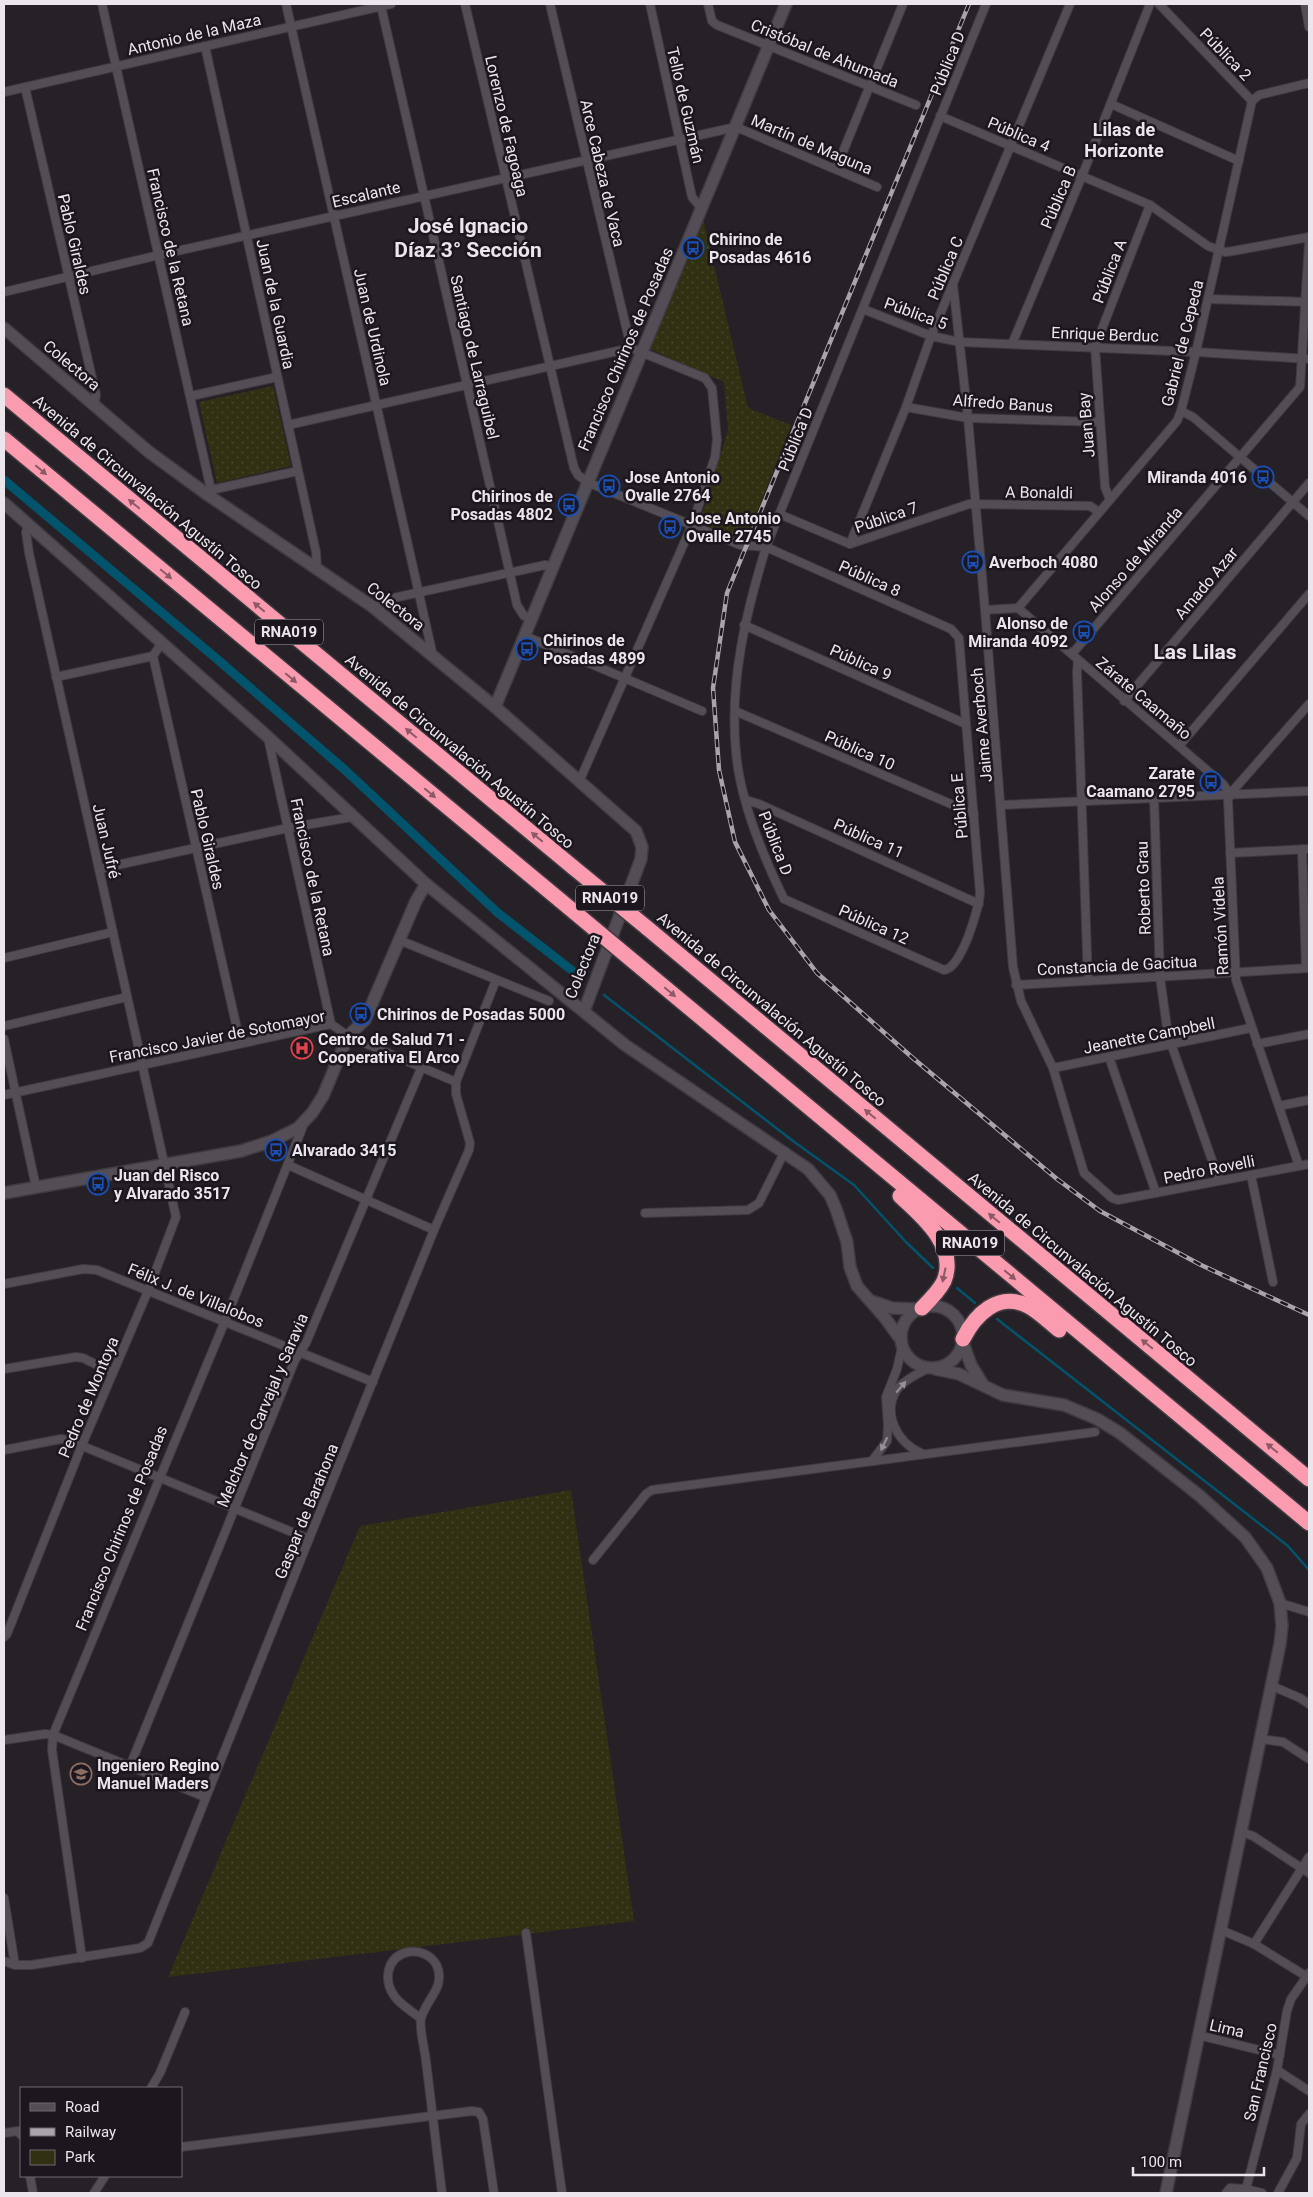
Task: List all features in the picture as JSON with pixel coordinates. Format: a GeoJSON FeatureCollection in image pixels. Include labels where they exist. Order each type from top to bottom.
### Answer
{"type":"FeatureCollection","features":[{"type":"Feature","properties":{"kind":"highway","name":"Avenida de Circunvalación Agustín Tosco"},"geometry":{"type":"LineString","coordinates":[[4,395],[1309,1479]]}},
{"type":"Feature","properties":{"kind":"highway","name":"RNA019"},"geometry":{"type":"LineString","coordinates":[[4,439],[1309,1523]]}},
{"type":"Feature","properties":{"kind":"highway"},"geometry":{"type":"LineString","coordinates":[[808,1106],[846,1150],[922,1216],[942,1243],[946,1257],[944,1280],[937,1292],[920,1308]]}},
{"type":"Feature","properties":{"kind":"highway"},"geometry":{"type":"LineString","coordinates":[[963,1341],[973,1321],[990,1306],[1009,1302],[1029,1307],[1252,1487],[1309,1523]]}},
{"type":"Feature","properties":{"kind":"main road","name":"Francisco Chirinos de Posadas"},"geometry":{"type":"LineString","coordinates":[[495,707],[786,4]]}},
{"type":"Feature","properties":{"kind":"main road","name":"Colectora"},"geometry":{"type":"LineString","coordinates":[[4,328],[149,452],[373,607],[495,707],[579,782],[630,823],[636,831],[642,847],[641,859],[584,1011],[426,884],[268,737],[161,644],[30,524],[4,503]]}},
{"type":"Feature","properties":{"kind":"main road"},"geometry":{"type":"LineString","coordinates":[[4,1193],[241,1151],[272,1141],[304,1124],[323,1096],[348,1036],[365,1020],[416,901],[426,884]]}},
{"type":"Feature","properties":{"kind":"main road"},"geometry":{"type":"LineString","coordinates":[[584,1011],[625,1045],[808,1169],[830,1195],[842,1222],[853,1278],[869,1300],[886,1318],[912,1361],[931,1369],[959,1374],[1003,1395],[1037,1400],[1074,1409],[1120,1432],[1200,1496],[1245,1537],[1267,1568],[1280,1603],[1282,1626],[1280,1644],[1166,2193]]}},
{"type":"Feature","properties":{"kind":"main road"},"geometry":{"type":"LineString","coordinates":[[869,1300],[892,1308],[938,1306],[951,1313],[960,1325],[971,1365],[985,1387]]}},
{"type":"Feature","properties":{"kind":"main road"},"geometry":{"type":"LineString","coordinates":[[901,1343],[903,1326],[906,1320],[920,1308]]}},
{"type":"Feature","properties":{"kind":"main road"},"geometry":{"type":"LineString","coordinates":[[931,1369],[942,1367],[954,1359],[963,1341]]}},
{"type":"Feature","properties":{"kind":"street","name":"Francisco de la Retana"},"geometry":{"type":"LineString","coordinates":[[102,4],[191,396],[210,493]]}},
{"type":"Feature","properties":{"kind":"street","name":"Juan de Urdinola"},"geometry":{"type":"LineString","coordinates":[[286,4],[433,656]]}},
{"type":"Feature","properties":{"kind":"street","name":"Antonio de la Maza"},"geometry":{"type":"LineString","coordinates":[[4,92],[391,4]]}},
{"type":"Feature","properties":{"kind":"street","name":"Lorenzo de Fagoaga"},"geometry":{"type":"LineString","coordinates":[[465,4],[574,468],[578,475],[587,482]]}},
{"type":"Feature","properties":{"kind":"street","name":"Arce Cabeza de Vaca"},"geometry":{"type":"LineString","coordinates":[[550,4],[631,348]]}},
{"type":"Feature","properties":{"kind":"street","name":"Tello de Guzmán"},"geometry":{"type":"LineString","coordinates":[[650,4],[692,197],[702,209]]}},
{"type":"Feature","properties":{"kind":"street","name":"Cristóbal de Ahumada"},"geometry":{"type":"LineString","coordinates":[[708,4],[712,21],[717,25],[769,44],[916,105]]}},
{"type":"Feature","properties":{"kind":"street"},"geometry":{"type":"LineString","coordinates":[[836,169],[903,4]]}},
{"type":"Feature","properties":{"kind":"street","name":"Pública D"},"geometry":{"type":"LineString","coordinates":[[784,899],[746,800],[736,752],[735,711],[744,626],[766,547],[986,4]]}},
{"type":"Feature","properties":{"kind":"street","name":"Pública C"},"geometry":{"type":"LineString","coordinates":[[850,544],[906,407],[953,284],[1070,4]]}},
{"type":"Feature","properties":{"kind":"street","name":"Pública B"},"geometry":{"type":"LineString","coordinates":[[1012,344],[1082,176],[1150,4]]}},
{"type":"Feature","properties":{"kind":"street","name":"Pública 2"},"geometry":{"type":"LineString","coordinates":[[1159,4],[1252,101]]}},
{"type":"Feature","properties":{"kind":"street"},"geometry":{"type":"LineString","coordinates":[[1305,4],[1309,27]]}},
{"type":"Feature","properties":{"kind":"street","name":"Santiago de Larraguibel"},"geometry":{"type":"LineString","coordinates":[[381,6],[519,610],[524,616],[532,619]]}},
{"type":"Feature","properties":{"kind":"street","name":"Juan de la Guardia"},"geometry":{"type":"LineString","coordinates":[[205,46],[316,552],[317,568]]}},
{"type":"Feature","properties":{"kind":"street"},"geometry":{"type":"LineString","coordinates":[[1252,101],[1259,95],[1309,83]]}},
{"type":"Feature","properties":{"kind":"street","name":"Pablo Giraldes"},"geometry":{"type":"LineString","coordinates":[[25,87],[96,395],[94,406]]}},
{"type":"Feature","properties":{"kind":"street","name":"Gabriel de Cepeda"},"geometry":{"type":"LineString","coordinates":[[1018,608],[1177,421],[1196,352],[1252,101]]}},
{"type":"Feature","properties":{"kind":"street"},"geometry":{"type":"LineString","coordinates":[[1111,104],[1239,161]]}},
{"type":"Feature","properties":{"kind":"street","name":"Pública 4"},"geometry":{"type":"LineString","coordinates":[[940,116],[1150,204],[1208,246],[1218,250]]}},
{"type":"Feature","properties":{"kind":"street","name":"Escalante"},"geometry":{"type":"LineString","coordinates":[[4,292],[159,254],[736,127]]}},
{"type":"Feature","properties":{"kind":"street","name":"Martín de Maguna"},"geometry":{"type":"LineString","coordinates":[[736,127],[877,186]]}},
{"type":"Feature","properties":{"kind":"street","name":"Pública A"},"geometry":{"type":"LineString","coordinates":[[1095,347],[1150,204]]}},
{"type":"Feature","properties":{"kind":"street"},"geometry":{"type":"LineString","coordinates":[[1218,250],[1233,251],[1309,237]]}},
{"type":"Feature","properties":{"kind":"street","name":"Alonso de Miranda"},"geometry":{"type":"LineString","coordinates":[[1072,654],[1298,390],[1302,381],[1306,359],[1309,242]]}},
{"type":"Feature","properties":{"kind":"street","name":"Jaime Averboch"},"geometry":{"type":"LineString","coordinates":[[953,284],[976,504],[1016,985],[1021,1001],[1052,1068],[1084,1173],[1086,1177],[1115,1200]]}},
{"type":"Feature","properties":{"kind":"street"},"geometry":{"type":"LineString","coordinates":[[1208,299],[1307,303]]}},
{"type":"Feature","properties":{"kind":"street","name":"Pública 5"},"geometry":{"type":"LineString","coordinates":[[863,308],[932,336],[960,342]]}},
{"type":"Feature","properties":{"kind":"street","name":"Enrique Berduc"},"geometry":{"type":"LineString","coordinates":[[960,342],[1095,347],[1306,359]]}},
{"type":"Feature","properties":{"kind":"street","name":"Juan Bay"},"geometry":{"type":"LineString","coordinates":[[1095,347],[1099,422],[1106,492],[1110,500]]}},
{"type":"Feature","properties":{"kind":"street"},"geometry":{"type":"LineString","coordinates":[[288,425],[631,348],[705,378],[712,388],[717,450],[692,525],[626,679],[579,782]]}},
{"type":"Feature","properties":{"kind":"street"},"geometry":{"type":"LineString","coordinates":[[191,396],[278,377]]}},
{"type":"Feature","properties":{"kind":"street","name":"Alfredo Banus"},"geometry":{"type":"LineString","coordinates":[[906,407],[968,418],[1099,422]]}},
{"type":"Feature","properties":{"kind":"street"},"geometry":{"type":"LineString","coordinates":[[1181,411],[1193,417],[1309,516]]}},
{"type":"Feature","properties":{"kind":"street"},"geometry":{"type":"LineString","coordinates":[[210,493],[298,470]]}},
{"type":"Feature","properties":{"kind":"street","name":"Pública 8"},"geometry":{"type":"LineString","coordinates":[[587,482],[740,545],[766,547],[951,629],[959,638]]}},
{"type":"Feature","properties":{"kind":"street","name":"Amado Azar"},"geometry":{"type":"LineString","coordinates":[[1124,701],[1309,483]]}},
{"type":"Feature","properties":{"kind":"street","name":"Pública 7"},"geometry":{"type":"LineString","coordinates":[[779,514],[850,544],[963,506],[976,504]]}},
{"type":"Feature","properties":{"kind":"street","name":"A Bonaldi"},"geometry":{"type":"LineString","coordinates":[[976,504],[1090,506],[1100,512]]}},
{"type":"Feature","properties":{"kind":"street","name":"Juan Jufré"},"geometry":{"type":"LineString","coordinates":[[30,524],[26,532],[29,554],[165,1164]]}},
{"type":"Feature","properties":{"kind":"street"},"geometry":{"type":"LineString","coordinates":[[373,607],[384,600],[418,592],[544,565],[553,566]]}},
{"type":"Feature","properties":{"kind":"street"},"geometry":{"type":"LineString","coordinates":[[1179,746],[1309,594]]}},
{"type":"Feature","properties":{"kind":"street"},"geometry":{"type":"LineString","coordinates":[[985,610],[1018,608]]}},
{"type":"Feature","properties":{"kind":"street","name":"Zárate Caamaño"},"geometry":{"type":"LineString","coordinates":[[1018,608],[1124,701],[1223,784],[1230,794]]}},
{"type":"Feature","properties":{"kind":"street","name":"Pública 9"},"geometry":{"type":"LineString","coordinates":[[744,626],[966,724]]}},
{"type":"Feature","properties":{"kind":"street"},"geometry":{"type":"LineString","coordinates":[[525,636],[702,711]]}},
{"type":"Feature","properties":{"kind":"street","name":"Pública E"},"geometry":{"type":"LineString","coordinates":[[953,967],[971,928],[979,904],[980,878],[959,638]]}},
{"type":"Feature","properties":{"kind":"street"},"geometry":{"type":"LineString","coordinates":[[56,677],[153,656],[161,644]]}},
{"type":"Feature","properties":{"kind":"street","name":"Pablo Giraldes"},"geometry":{"type":"LineString","coordinates":[[153,656],[240,1042]]}},
{"type":"Feature","properties":{"kind":"street"},"geometry":{"type":"LineString","coordinates":[[1078,660],[1076,672],[1088,981]]}},
{"type":"Feature","properties":{"kind":"street"},"geometry":{"type":"LineString","coordinates":[[1230,794],[1309,704]]}},
{"type":"Feature","properties":{"kind":"street","name":"Pública 10"},"geometry":{"type":"LineString","coordinates":[[735,711],[974,814]]}},
{"type":"Feature","properties":{"kind":"street","name":"Francisco de la Retana"},"geometry":{"type":"LineString","coordinates":[[268,737],[331,1024]]}},
{"type":"Feature","properties":{"kind":"street"},"geometry":{"type":"LineString","coordinates":[[1002,805],[1309,791]]}},
{"type":"Feature","properties":{"kind":"street","name":"Ramón Videla"},"geometry":{"type":"LineString","coordinates":[[1230,794],[1228,800],[1237,987],[1299,1166]]}},
{"type":"Feature","properties":{"kind":"street","name":"Roberto Grau"},"geometry":{"type":"LineString","coordinates":[[1154,798],[1160,977],[1168,1034],[1219,1180]]}},
{"type":"Feature","properties":{"kind":"street","name":"Pública 11"},"geometry":{"type":"LineString","coordinates":[[746,800],[759,804],[979,904]]}},
{"type":"Feature","properties":{"kind":"street"},"geometry":{"type":"LineString","coordinates":[[99,869],[288,828],[352,817]]}},
{"type":"Feature","properties":{"kind":"street"},"geometry":{"type":"LineString","coordinates":[[1230,853],[1306,849],[1308,968]]}},
{"type":"Feature","properties":{"kind":"street","name":"Pública 12"},"geometry":{"type":"LineString","coordinates":[[784,899],[941,969],[953,967]]}},
{"type":"Feature","properties":{"kind":"street"},"geometry":{"type":"LineString","coordinates":[[4,958],[113,932]]}},
{"type":"Feature","properties":{"kind":"street"},"geometry":{"type":"LineString","coordinates":[[399,940],[549,1001]]}},
{"type":"Feature","properties":{"kind":"street","name":"Constancia de Gacitua"},"geometry":{"type":"LineString","coordinates":[[1016,985],[1308,968]]}},
{"type":"Feature","properties":{"kind":"street"},"geometry":{"type":"LineString","coordinates":[[456,1082],[496,980]]}},
{"type":"Feature","properties":{"kind":"street"},"geometry":{"type":"LineString","coordinates":[[4,1026],[128,997]]}},
{"type":"Feature","properties":{"kind":"street","name":"Francisco Javier de Sotomayor"},"geometry":{"type":"LineString","coordinates":[[4,1095],[240,1042],[331,1024],[348,1036],[456,1082]]}},
{"type":"Feature","properties":{"kind":"street","name":"Jeanette Campbell"},"geometry":{"type":"LineString","coordinates":[[1052,1068],[1252,1028]]}},
{"type":"Feature","properties":{"kind":"street"},"geometry":{"type":"LineString","coordinates":[[1257,1044],[1309,1034]]}},
{"type":"Feature","properties":{"kind":"street"},"geometry":{"type":"LineString","coordinates":[[4,1039],[36,1187]]}},
{"type":"Feature","properties":{"kind":"street"},"geometry":{"type":"LineString","coordinates":[[1109,1057],[1156,1193]]}},
{"type":"Feature","properties":{"kind":"street","name":"Melchor de Carvajal y Saravia"},"geometry":{"type":"LineString","coordinates":[[130,1766],[300,1352],[306,1342],[422,1066]]}},
{"type":"Feature","properties":{"kind":"street","name":"Gaspar de Barahona"},"geometry":{"type":"LineString","coordinates":[[82,1958],[144,1947],[148,1942],[434,1230],[469,1150],[470,1142],[456,1094],[456,1082]]}},
{"type":"Feature","properties":{"kind":"street"},"geometry":{"type":"LineString","coordinates":[[1278,1106],[1309,1100]]}},
{"type":"Feature","properties":{"kind":"street","name":"Francisco Chirinos de Posadas"},"geometry":{"type":"LineString","coordinates":[[82,1958],[52,1750],[53,1735],[225,1321],[304,1124]]}},
{"type":"Feature","properties":{"kind":"street"},"geometry":{"type":"LineString","coordinates":[[645,1213],[748,1210],[754,1208],[759,1203],[785,1152]]}},
{"type":"Feature","properties":{"kind":"street","name":"Pedro de Montoya"},"geometry":{"type":"LineString","coordinates":[[4,1637],[7,1634],[82,1445],[148,1291],[176,1217],[165,1164]]}},
{"type":"Feature","properties":{"kind":"street","name":"Pedro Rovelli"},"geometry":{"type":"LineString","coordinates":[[1115,1200],[1309,1164]]}},
{"type":"Feature","properties":{"kind":"street"},"geometry":{"type":"LineString","coordinates":[[288,1165],[434,1230]]}},
{"type":"Feature","properties":{"kind":"street"},"geometry":{"type":"LineString","coordinates":[[1251,1175],[1274,1282]]}},
{"type":"Feature","properties":{"kind":"street","name":"Félix J. de Villalobos"},"geometry":{"type":"LineString","coordinates":[[4,1284],[89,1269],[225,1321],[373,1382]]}},
{"type":"Feature","properties":{"kind":"street"},"geometry":{"type":"LineString","coordinates":[[872,1461],[887,1441],[886,1396],[894,1376],[901,1343]]}},
{"type":"Feature","properties":{"kind":"street"},"geometry":{"type":"LineString","coordinates":[[4,1369],[76,1357],[83,1358],[112,1373]]}},
{"type":"Feature","properties":{"kind":"street"},"geometry":{"type":"LineString","coordinates":[[923,1454],[905,1445],[894,1427],[892,1410],[898,1390],[909,1379],[931,1369]]}},
{"type":"Feature","properties":{"kind":"street"},"geometry":{"type":"LineString","coordinates":[[593,1560],[646,1494],[652,1490],[1095,1432]]}},
{"type":"Feature","properties":{"kind":"street"},"geometry":{"type":"LineString","coordinates":[[4,1450],[61,1439],[82,1445],[309,1539]]}},
{"type":"Feature","properties":{"kind":"street"},"geometry":{"type":"LineString","coordinates":[[1280,1603],[1309,1612]]}},
{"type":"Feature","properties":{"kind":"street"},"geometry":{"type":"LineString","coordinates":[[1272,1686],[1309,1704]]}},
{"type":"Feature","properties":{"kind":"street"},"geometry":{"type":"LineString","coordinates":[[4,1740],[45,1734],[53,1735],[205,1797]]}},
{"type":"Feature","properties":{"kind":"street"},"geometry":{"type":"LineString","coordinates":[[1261,1739],[1283,1742],[1309,1759]]}},
{"type":"Feature","properties":{"kind":"street"},"geometry":{"type":"LineString","coordinates":[[1241,1832],[1253,1836],[1309,1873]]}},
{"type":"Feature","properties":{"kind":"street"},"geometry":{"type":"LineString","coordinates":[[1254,1944],[1309,1857]]}},
{"type":"Feature","properties":{"kind":"street"},"geometry":{"type":"LineString","coordinates":[[4,1898],[15,1964]]}},
{"type":"Feature","properties":{"kind":"street"},"geometry":{"type":"LineString","coordinates":[[1221,1930],[1254,1944],[1308,1976]]}},
{"type":"Feature","properties":{"kind":"street"},"geometry":{"type":"LineString","coordinates":[[526,1933],[562,2193]]}},
{"type":"Feature","properties":{"kind":"street"},"geometry":{"type":"LineString","coordinates":[[421,2019],[395,1998],[387,1983],[389,1966],[397,1957],[407,1952],[418,1952],[428,1955],[436,1965],[439,1975],[438,1986],[421,2019],[442,2193]]}},
{"type":"Feature","properties":{"kind":"street"},"geometry":{"type":"LineString","coordinates":[[4,1962],[31,1965],[82,1958]]}},
{"type":"Feature","properties":{"kind":"street","name":"San Francisco"},"geometry":{"type":"LineString","coordinates":[[1246,2189],[1277,2070],[1291,1999],[1308,1976]]}},
{"type":"Feature","properties":{"kind":"street"},"geometry":{"type":"LineString","coordinates":[[152,2087],[160,2074],[185,2012]]}},
{"type":"Feature","properties":{"kind":"street","name":"Lima"},"geometry":{"type":"LineString","coordinates":[[1198,2035],[1280,2055]]}},
{"type":"Feature","properties":{"kind":"street"},"geometry":{"type":"LineString","coordinates":[[1277,2070],[1309,2090]]}},
{"type":"Feature","properties":{"kind":"street"},"geometry":{"type":"LineString","coordinates":[[182,2147],[432,2115],[479,2112],[483,2119],[494,2193]]}},
{"type":"Feature","properties":{"kind":"street"},"geometry":{"type":"LineString","coordinates":[[1278,2193],[1297,2158],[1301,2124],[1309,2114]]}},
{"type":"Feature","properties":{"kind":"street"},"geometry":{"type":"LineString","coordinates":[[4,2133],[18,2132],[20,2134]]}},
{"type":"Feature","properties":{"kind":"street"},"geometry":{"type":"LineString","coordinates":[[30,2177],[34,2193]]}},
{"type":"Feature","properties":{"kind":"street"},"geometry":{"type":"LineString","coordinates":[[94,2193],[103,2177]]}},
{"type":"Feature","properties":{"kind":"street"},"geometry":{"type":"LineString","coordinates":[[1226,2193],[1230,2188],[1262,2193]]}},
{"type":"Feature","properties":{"kind":"green space"},"geometry":{"type":"Polygon","coordinates":[[[703,219],[748,408],[791,425],[745,543],[699,524],[728,430],[724,382],[650,349],[703,219]]]}},
{"type":"Feature","properties":{"kind":"green space"},"geometry":{"type":"Polygon","coordinates":[[[273,386],[291,466],[217,483],[199,402],[273,386]]]}},
{"type":"Feature","properties":{"kind":"green space"},"geometry":{"type":"Polygon","coordinates":[[[571,1490],[634,1921],[168,1977],[360,1526],[571,1490]]]}},
{"type":"Feature","properties":{"kind":"waterway"},"geometry":{"type":"LineString","coordinates":[[4,480],[217,659],[345,770],[498,913],[574,972]]}},
{"type":"Feature","properties":{"kind":"waterway"},"geometry":{"type":"LineString","coordinates":[[604,995],[793,1141],[854,1185],[906,1242],[933,1268]]}},
{"type":"Feature","properties":{"kind":"waterway"},"geometry":{"type":"LineString","coordinates":[[957,1288],[975,1303]]}},
{"type":"Feature","properties":{"kind":"waterway"},"geometry":{"type":"LineString","coordinates":[[997,1319],[1288,1546],[1309,1570]]}},
{"type":"Feature","properties":{"kind":"railway"},"geometry":{"type":"LineString","coordinates":[[969,4],[727,593],[713,688],[719,770],[735,842],[769,910],[817,973],[914,1059],[1057,1179],[1100,1211],[1201,1265],[1309,1315]]}},
{"type":"Feature","properties":{"kind":"place","name":"Chirino de Posadas 4616"},"geometry":{"type":"Point","coordinates":[693,248]}},
{"type":"Feature","properties":{"kind":"place","name":"Miranda 4016"},"geometry":{"type":"Point","coordinates":[1263,477]}},
{"type":"Feature","properties":{"kind":"place","name":"Jose Antonio Ovalle 2764"},"geometry":{"type":"Point","coordinates":[609,486]}},
{"type":"Feature","properties":{"kind":"place","name":"Chirinos de Posadas 4802"},"geometry":{"type":"Point","coordinates":[569,505]}},
{"type":"Feature","properties":{"kind":"place","name":"Jose Antonio Ovalle 2745"},"geometry":{"type":"Point","coordinates":[670,527]}},
{"type":"Feature","properties":{"kind":"place","name":"Averboch 4080"},"geometry":{"type":"Point","coordinates":[973,562]}},
{"type":"Feature","properties":{"kind":"place","name":"Alonso de Miranda 4092"},"geometry":{"type":"Point","coordinates":[1084,632]}},
{"type":"Feature","properties":{"kind":"place","name":"Chirinos de Posadas 4899"},"geometry":{"type":"Point","coordinates":[527,649]}},
{"type":"Feature","properties":{"kind":"place","name":"Zarate Caamano 2795"},"geometry":{"type":"Point","coordinates":[1211,782]}},
{"type":"Feature","properties":{"kind":"place","name":"Chirinos de Posadas 5000"},"geometry":{"type":"Point","coordinates":[361,1014]}},
{"type":"Feature","properties":{"kind":"place","name":"Centro de Salud 71 - Cooperativa El Arco"},"geometry":{"type":"Point","coordinates":[302,1048]}},
{"type":"Feature","properties":{"kind":"place","name":"Alvarado 3415"},"geometry":{"type":"Point","coordinates":[276,1150]}},
{"type":"Feature","properties":{"kind":"place","name":"Juan del Risco y Alvarado 3517"},"geometry":{"type":"Point","coordinates":[98,1184]}},
{"type":"Feature","properties":{"kind":"place","name":"Ingeniero Regino Manuel Maders"},"geometry":{"type":"Point","coordinates":[81,1774]}},
{"type":"Feature","properties":{"kind":"district","name":"Lilas de Horizonte"},"geometry":{"type":"Point","coordinates":[1124,140]}},
{"type":"Feature","properties":{"kind":"district","name":"José Ignacio Díaz 3° Sección"},"geometry":{"type":"Point","coordinates":[468,238]}},
{"type":"Feature","properties":{"kind":"district","name":"Las Lilas"},"geometry":{"type":"Point","coordinates":[1195,652]}}]}
